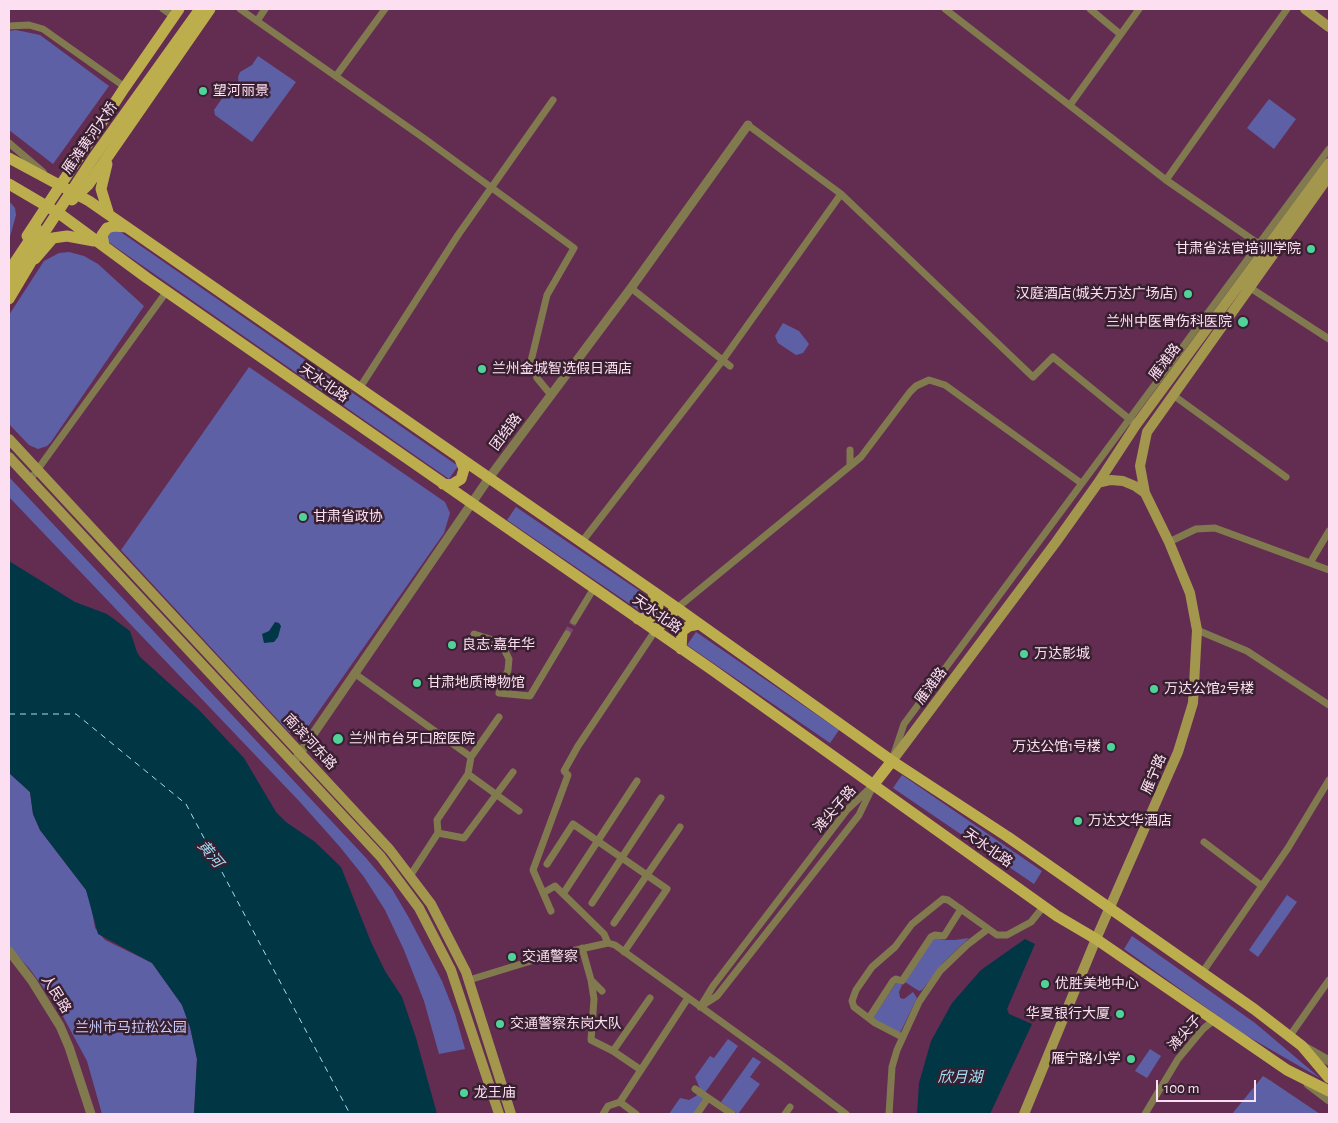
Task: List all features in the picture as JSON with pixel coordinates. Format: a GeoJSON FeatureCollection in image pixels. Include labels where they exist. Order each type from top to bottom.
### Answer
{"type":"FeatureCollection","features":[{"type":"Feature","properties":{"kind":"main road","name":"雁滩黄河大桥"},"geometry":{"type":"LineString","coordinates":[[9,272],[91,148],[192,9]]}},
{"type":"Feature","properties":{"kind":"main road","name":"雁滩黄河大桥"},"geometry":{"type":"LineString","coordinates":[[9,286],[94,157],[200,9]]}},
{"type":"Feature","properties":{"kind":"main road"},"geometry":{"type":"LineString","coordinates":[[9,298],[60,214],[88,184],[210,9]]}},
{"type":"Feature","properties":{"kind":"main road"},"geometry":{"type":"LineString","coordinates":[[1306,9],[1329,26]]}},
{"type":"Feature","properties":{"kind":"main road"},"geometry":{"type":"LineString","coordinates":[[9,261],[48,206],[125,87],[176,13]]}},
{"type":"Feature","properties":{"kind":"main road"},"geometry":{"type":"LineString","coordinates":[[109,215],[101,189],[102,176],[112,151]]}},
{"type":"Feature","properties":{"kind":"main road","name":"天水北路"},"geometry":{"type":"LineString","coordinates":[[9,158],[62,185],[109,215],[677,608],[892,761],[1008,837],[1202,972],[1302,1046],[1329,1078]]}},
{"type":"Feature","properties":{"kind":"main road","name":"雁滩路"},"geometry":{"type":"LineString","coordinates":[[892,761],[1098,483],[1133,422],[1266,249],[1329,163]]}},
{"type":"Feature","properties":{"kind":"main road","name":"雁滩路"},"geometry":{"type":"LineString","coordinates":[[1146,432],[1249,287],[1266,249],[1329,176]]}},
{"type":"Feature","properties":{"kind":"main road","name":"天水北路"},"geometry":{"type":"LineString","coordinates":[[9,184],[60,214],[168,292],[874,784],[1044,906],[1096,939],[1287,1070],[1329,1091]]}},
{"type":"Feature","properties":{"kind":"main road"},"geometry":{"type":"LineString","coordinates":[[28,268],[53,238],[67,236],[101,243],[102,235],[108,228],[114,226],[126,227]]}},
{"type":"Feature","properties":{"kind":"main road","name":"雁宁路"},"geometry":{"type":"LineString","coordinates":[[1024,1114],[1096,939],[1111,909],[1178,752],[1193,703],[1197,630],[1190,594],[1169,542],[1145,493],[1140,466],[1146,432]]}},
{"type":"Feature","properties":{"kind":"main road","name":"南滨河东路"},"geometry":{"type":"LineString","coordinates":[[9,439],[390,850],[431,904],[469,980],[512,1114]]}},
{"type":"Feature","properties":{"kind":"main road","name":"南滨河东路"},"geometry":{"type":"LineString","coordinates":[[9,457],[381,857],[419,908],[451,970],[498,1114]]}},
{"type":"Feature","properties":{"kind":"main road"},"geometry":{"type":"LineString","coordinates":[[443,484],[451,484],[460,479],[464,469],[460,458]]}},
{"type":"Feature","properties":{"kind":"main road"},"geometry":{"type":"LineString","coordinates":[[1098,483],[1110,480],[1123,481],[1145,493]]}},
{"type":"Feature","properties":{"kind":"main road"},"geometry":{"type":"LineString","coordinates":[[638,619],[649,618],[656,614],[658,606],[653,592]]}},
{"type":"Feature","properties":{"kind":"main road"},"geometry":{"type":"LineString","coordinates":[[655,631],[677,608]]}},
{"type":"Feature","properties":{"kind":"main road"},"geometry":{"type":"LineString","coordinates":[[681,649],[682,631],[686,627],[699,624]]}},
{"type":"Feature","properties":{"kind":"main road"},"geometry":{"type":"LineString","coordinates":[[874,784],[892,761]]}},
{"type":"Feature","properties":{"kind":"street"},"geometry":{"type":"LineString","coordinates":[[163,9],[176,13]]}},
{"type":"Feature","properties":{"kind":"street"},"geometry":{"type":"LineString","coordinates":[[240,9],[574,248],[547,294],[532,361],[537,378],[551,395]]}},
{"type":"Feature","properties":{"kind":"street"},"geometry":{"type":"LineString","coordinates":[[257,20],[265,9]]}},
{"type":"Feature","properties":{"kind":"street"},"geometry":{"type":"LineString","coordinates":[[336,76],[385,9]]}},
{"type":"Feature","properties":{"kind":"street"},"geometry":{"type":"LineString","coordinates":[[945,9],[1166,180],[1266,249],[1329,149]]}},
{"type":"Feature","properties":{"kind":"street"},"geometry":{"type":"LineString","coordinates":[[1090,9],[1120,34]]}},
{"type":"Feature","properties":{"kind":"street"},"geometry":{"type":"LineString","coordinates":[[1070,105],[1139,9]]}},
{"type":"Feature","properties":{"kind":"street"},"geometry":{"type":"LineString","coordinates":[[1166,180],[1287,9]]}},
{"type":"Feature","properties":{"kind":"street"},"geometry":{"type":"LineString","coordinates":[[9,26],[29,25],[43,29],[125,87]]}},
{"type":"Feature","properties":{"kind":"street"},"geometry":{"type":"LineString","coordinates":[[359,389],[490,188],[553,100]]}},
{"type":"Feature","properties":{"kind":"street"},"geometry":{"type":"LineString","coordinates":[[748,125],[841,194],[1033,377],[1053,357],[1133,422],[1081,483],[904,724],[892,761]]}},
{"type":"Feature","properties":{"kind":"street","name":"团结路"},"geometry":{"type":"LineString","coordinates":[[294,762],[471,503],[631,288],[748,125]]}},
{"type":"Feature","properties":{"kind":"street"},"geometry":{"type":"LineString","coordinates":[[9,143],[42,171],[49,180]]}},
{"type":"Feature","properties":{"kind":"street"},"geometry":{"type":"LineString","coordinates":[[581,543],[722,361],[841,194]]}},
{"type":"Feature","properties":{"kind":"street"},"geometry":{"type":"LineString","coordinates":[[1249,287],[1329,339]]}},
{"type":"Feature","properties":{"kind":"street"},"geometry":{"type":"LineString","coordinates":[[631,288],[730,366]]}},
{"type":"Feature","properties":{"kind":"street"},"geometry":{"type":"LineString","coordinates":[[30,480],[36,469],[168,292]]}},
{"type":"Feature","properties":{"kind":"street"},"geometry":{"type":"LineString","coordinates":[[677,608],[860,457],[916,386],[929,380],[945,385],[1081,483]]}},
{"type":"Feature","properties":{"kind":"street"},"geometry":{"type":"LineString","coordinates":[[1173,395],[1286,477]]}},
{"type":"Feature","properties":{"kind":"street"},"geometry":{"type":"LineString","coordinates":[[850,450],[850,465]]}},
{"type":"Feature","properties":{"kind":"street"},"geometry":{"type":"LineString","coordinates":[[1169,542],[1196,529],[1215,528],[1329,570]]}},
{"type":"Feature","properties":{"kind":"street"},"geometry":{"type":"LineString","coordinates":[[1310,563],[1315,550],[1329,531]]}},
{"type":"Feature","properties":{"kind":"street"},"geometry":{"type":"LineString","coordinates":[[574,621],[594,588]]}},
{"type":"Feature","properties":{"kind":"street"},"geometry":{"type":"LineString","coordinates":[[1197,630],[1247,651],[1329,705]]}},
{"type":"Feature","properties":{"kind":"street"},"geometry":{"type":"LineString","coordinates":[[551,911],[533,870],[568,775],[564,771],[578,746],[655,631]]}},
{"type":"Feature","properties":{"kind":"street"},"geometry":{"type":"LineString","coordinates":[[474,634],[493,640],[503,646],[509,659],[508,670],[499,694],[530,696],[567,634]]}},
{"type":"Feature","properties":{"kind":"street"},"geometry":{"type":"LineString","coordinates":[[354,673],[471,757]]}},
{"type":"Feature","properties":{"kind":"street"},"geometry":{"type":"LineString","coordinates":[[410,876],[438,833],[437,820],[468,774],[471,757],[499,717]]}},
{"type":"Feature","properties":{"kind":"street"},"geometry":{"type":"LineString","coordinates":[[438,833],[464,838],[513,772]]}},
{"type":"Feature","properties":{"kind":"street"},"geometry":{"type":"LineString","coordinates":[[468,774],[519,811]]}},
{"type":"Feature","properties":{"kind":"street"},"geometry":{"type":"LineString","coordinates":[[563,894],[637,781]]}},
{"type":"Feature","properties":{"kind":"street"},"geometry":{"type":"LineString","coordinates":[[1202,972],[1262,886],[1329,782]]}},
{"type":"Feature","properties":{"kind":"street","name":"滩尖子路"},"geometry":{"type":"LineString","coordinates":[[700,1007],[713,986],[847,810],[874,784]]}},
{"type":"Feature","properties":{"kind":"street","name":"滩尖子路"},"geometry":{"type":"LineString","coordinates":[[700,1007],[717,996],[841,838],[858,815],[874,784]]}},
{"type":"Feature","properties":{"kind":"street"},"geometry":{"type":"LineString","coordinates":[[592,903],[661,798]]}},
{"type":"Feature","properties":{"kind":"street"},"geometry":{"type":"LineString","coordinates":[[547,864],[573,824],[667,888],[624,952]]}},
{"type":"Feature","properties":{"kind":"street"},"geometry":{"type":"LineString","coordinates":[[614,923],[680,827]]}},
{"type":"Feature","properties":{"kind":"street"},"geometry":{"type":"LineString","coordinates":[[1204,842],[1262,886]]}},
{"type":"Feature","properties":{"kind":"street"},"geometry":{"type":"LineString","coordinates":[[543,893],[556,886],[604,934],[608,943],[624,952],[846,1114]]}},
{"type":"Feature","properties":{"kind":"street"},"geometry":{"type":"LineString","coordinates":[[902,1038],[888,1032],[854,1007],[852,1001],[856,990],[872,967],[895,947],[912,924],[943,899],[948,900],[997,935],[1007,935],[1031,922],[1044,906]]}},
{"type":"Feature","properties":{"kind":"street"},"geometry":{"type":"LineString","coordinates":[[869,1018],[893,981],[896,979],[902,981],[933,935],[944,936],[962,910]]}},
{"type":"Feature","properties":{"kind":"street"},"geometry":{"type":"LineString","coordinates":[[889,1114],[892,1067],[902,1038],[919,1002],[940,971],[967,944],[988,929]]}},
{"type":"Feature","properties":{"kind":"street"},"geometry":{"type":"LineString","coordinates":[[469,980],[582,948],[608,943]]}},
{"type":"Feature","properties":{"kind":"street"},"geometry":{"type":"LineString","coordinates":[[582,948],[594,999],[591,1040],[613,1051],[641,1070]]}},
{"type":"Feature","properties":{"kind":"street","name":"人民路"},"geometry":{"type":"LineString","coordinates":[[9,951],[32,981],[60,1026],[69,1047],[91,1114]]}},
{"type":"Feature","properties":{"kind":"street"},"geometry":{"type":"LineString","coordinates":[[591,980],[602,991]]}},
{"type":"Feature","properties":{"kind":"street"},"geometry":{"type":"LineString","coordinates":[[1289,1037],[1329,980]]}},
{"type":"Feature","properties":{"kind":"street"},"geometry":{"type":"LineString","coordinates":[[613,1051],[650,998]]}},
{"type":"Feature","properties":{"kind":"street"},"geometry":{"type":"LineString","coordinates":[[603,1114],[608,1106],[620,1102],[688,998]]}},
{"type":"Feature","properties":{"kind":"street","name":"滩尖子"},"geometry":{"type":"LineString","coordinates":[[1145,1114],[1178,1059],[1203,1029],[1214,1020]]}},
{"type":"Feature","properties":{"kind":"street"},"geometry":{"type":"LineString","coordinates":[[1302,1046],[1329,1061]]}},
{"type":"Feature","properties":{"kind":"street"},"geometry":{"type":"LineString","coordinates":[[1287,1070],[1329,1100]]}},
{"type":"Feature","properties":{"kind":"street"},"geometry":{"type":"LineString","coordinates":[[695,1089],[732,1114]]}},
{"type":"Feature","properties":{"kind":"street"},"geometry":{"type":"LineString","coordinates":[[698,1114],[708,1098]]}},
{"type":"Feature","properties":{"kind":"street"},"geometry":{"type":"LineString","coordinates":[[620,1102],[636,1114]]}},
{"type":"Feature","properties":{"kind":"street"},"geometry":{"type":"LineString","coordinates":[[785,1114],[790,1107]]}},
{"type":"Feature","properties":{"kind":"green space"},"geometry":{"type":"Polygon","coordinates":[[[16,30],[40,35],[109,86],[53,164],[9,130],[9,31],[16,30]]]}},
{"type":"Feature","properties":{"kind":"green space"},"geometry":{"type":"Polygon","coordinates":[[[258,56],[296,82],[252,142],[215,115],[214,110],[232,84],[239,88],[238,77],[240,72],[252,65],[258,56]]]}},
{"type":"Feature","properties":{"kind":"green space"},"geometry":{"type":"Polygon","coordinates":[[[1269,99],[1296,119],[1274,149],[1247,128],[1269,99]]]}},
{"type":"Feature","properties":{"kind":"green space"},"geometry":{"type":"Polygon","coordinates":[[[9,201],[15,208],[16,215],[9,240],[9,201]]]}},
{"type":"Feature","properties":{"kind":"green space"},"geometry":{"type":"Polygon","coordinates":[[[112,226],[458,466],[449,479],[104,239],[112,226]]]}},
{"type":"Feature","properties":{"kind":"green space"},"geometry":{"type":"Polygon","coordinates":[[[69,252],[84,256],[98,264],[144,306],[51,442],[47,446],[38,449],[29,445],[9,424],[9,315],[44,261],[59,253],[69,252]]]}},
{"type":"Feature","properties":{"kind":"green space"},"geometry":{"type":"Polygon","coordinates":[[[783,323],[799,331],[809,344],[803,353],[796,355],[778,343],[775,336],[783,323]]]}},
{"type":"Feature","properties":{"kind":"green space"},"geometry":{"type":"Polygon","coordinates":[[[249,367],[445,502],[450,513],[444,533],[307,728],[289,732],[121,550],[249,367]]]}},
{"type":"Feature","properties":{"kind":"green space"},"geometry":{"type":"Polygon","coordinates":[[[9,477],[366,858],[392,889],[442,981],[455,1014],[465,1049],[439,1054],[424,1001],[404,950],[385,910],[364,877],[300,802],[9,497],[9,477]]]}},
{"type":"Feature","properties":{"kind":"green space"},"geometry":{"type":"Polygon","coordinates":[[[516,507],[653,600],[643,613],[507,520],[516,507]]]}},
{"type":"Feature","properties":{"kind":"green space"},"geometry":{"type":"Polygon","coordinates":[[[696,632],[839,730],[830,743],[687,645],[696,632]]]}},
{"type":"Feature","properties":{"kind":"green space","name":"兰州市马拉松公园"},"geometry":{"type":"Polygon","coordinates":[[[9,773],[30,792],[33,814],[40,830],[86,890],[90,899],[95,928],[105,940],[152,963],[182,1005],[190,1027],[197,1059],[194,1114],[102,1114],[87,1061],[59,1009],[29,968],[9,946],[9,773]]]}},
{"type":"Feature","properties":{"kind":"green space"},"geometry":{"type":"Polygon","coordinates":[[[902,775],[1042,871],[1034,884],[893,788],[902,775]]]}},
{"type":"Feature","properties":{"kind":"green space"},"geometry":{"type":"Polygon","coordinates":[[[1287,895],[1297,902],[1258,957],[1249,950],[1287,895]]]}},
{"type":"Feature","properties":{"kind":"green space"},"geometry":{"type":"Polygon","coordinates":[[[935,936],[942,940],[969,938],[944,962],[922,990],[919,991],[905,982],[935,936]]]}},
{"type":"Feature","properties":{"kind":"green space"},"geometry":{"type":"Polygon","coordinates":[[[1132,936],[1255,1023],[1320,1078],[1242,1033],[1124,949],[1132,936]]]}},
{"type":"Feature","properties":{"kind":"green space"},"geometry":{"type":"Polygon","coordinates":[[[897,982],[902,985],[899,992],[900,998],[904,999],[913,992],[917,998],[900,1033],[872,1019],[897,982]]]}},
{"type":"Feature","properties":{"kind":"green space"},"geometry":{"type":"Polygon","coordinates":[[[728,1039],[738,1046],[702,1097],[705,1100],[694,1114],[669,1114],[680,1098],[689,1100],[696,1096],[700,1089],[695,1077],[710,1056],[714,1058],[728,1039]]]}},
{"type":"Feature","properties":{"kind":"green space"},"geometry":{"type":"Polygon","coordinates":[[[1150,1049],[1161,1056],[1147,1078],[1135,1071],[1150,1049]]]}},
{"type":"Feature","properties":{"kind":"green space"},"geometry":{"type":"Polygon","coordinates":[[[753,1057],[761,1062],[750,1077],[760,1084],[738,1114],[721,1102],[753,1057]]]}},
{"type":"Feature","properties":{"kind":"green space"},"geometry":{"type":"Polygon","coordinates":[[[1263,1076],[1271,1081],[1320,1114],[1232,1114],[1263,1076]]]}},
{"type":"Feature","properties":{"kind":"water","name":"黄河"},"geometry":{"type":"Polygon","coordinates":[[[9,561],[75,602],[107,614],[130,631],[140,657],[199,710],[244,758],[276,812],[286,822],[315,842],[341,867],[371,942],[385,971],[402,997],[416,1038],[437,1114],[194,1114],[197,1059],[190,1027],[182,1005],[152,963],[98,934],[86,890],[40,830],[33,814],[30,792],[9,773],[9,561]]]}},
{"type":"Feature","properties":{"kind":"water"},"geometry":{"type":"Polygon","coordinates":[[[275,622],[281,626],[278,637],[274,642],[264,643],[262,634],[269,631],[275,622]]]}},
{"type":"Feature","properties":{"kind":"water","name":"欣月湖"},"geometry":{"type":"Polygon","coordinates":[[[1025,939],[1035,944],[1007,1009],[1009,1014],[1032,1024],[990,1114],[917,1114],[919,1083],[931,1041],[952,1003],[981,970],[1025,939]]]}},
{"type":"Feature","properties":{"kind":"ferry route"},"geometry":{"type":"LineString","coordinates":[[9,714],[76,714],[186,804],[350,1114]]}},
{"type":"Feature","properties":{"kind":"tunnel"},"geometry":{"type":"LineString","coordinates":[[567,634],[574,621]]}},
{"type":"Feature","properties":{"kind":"place","name":"望河丽景"},"geometry":{"type":"Point","coordinates":[203,91]}},
{"type":"Feature","properties":{"kind":"place","name":"甘肃省法官培训学院"},"geometry":{"type":"Point","coordinates":[1311,249]}},
{"type":"Feature","properties":{"kind":"place","name":"汉庭酒店(城关万达广场店)"},"geometry":{"type":"Point","coordinates":[1188,294]}},
{"type":"Feature","properties":{"kind":"place","name":"兰州中医骨伤科医院"},"geometry":{"type":"Point","coordinates":[1243,322]}},
{"type":"Feature","properties":{"kind":"place","name":"兰州金城智选假日酒店"},"geometry":{"type":"Point","coordinates":[482,369]}},
{"type":"Feature","properties":{"kind":"place","name":"甘肃省政协"},"geometry":{"type":"Point","coordinates":[303,517]}},
{"type":"Feature","properties":{"kind":"place","name":"良志·嘉年华"},"geometry":{"type":"Point","coordinates":[452,645]}},
{"type":"Feature","properties":{"kind":"place","name":"万达影城"},"geometry":{"type":"Point","coordinates":[1024,654]}},
{"type":"Feature","properties":{"kind":"place","name":"甘肃地质博物馆"},"geometry":{"type":"Point","coordinates":[417,683]}},
{"type":"Feature","properties":{"kind":"place","name":"万达公馆2号楼"},"geometry":{"type":"Point","coordinates":[1154,689]}},
{"type":"Feature","properties":{"kind":"place","name":"兰州市台牙口腔医院"},"geometry":{"type":"Point","coordinates":[338,739]}},
{"type":"Feature","properties":{"kind":"place","name":"万达公馆1号楼"},"geometry":{"type":"Point","coordinates":[1111,747]}},
{"type":"Feature","properties":{"kind":"place","name":"万达文华酒店"},"geometry":{"type":"Point","coordinates":[1078,821]}},
{"type":"Feature","properties":{"kind":"place","name":"交通警察"},"geometry":{"type":"Point","coordinates":[512,957]}},
{"type":"Feature","properties":{"kind":"place","name":"优胜美地中心"},"geometry":{"type":"Point","coordinates":[1045,984]}},
{"type":"Feature","properties":{"kind":"place","name":"华夏银行大厦"},"geometry":{"type":"Point","coordinates":[1120,1014]}},
{"type":"Feature","properties":{"kind":"place","name":"交通警察东岗大队"},"geometry":{"type":"Point","coordinates":[500,1024]}},
{"type":"Feature","properties":{"kind":"place","name":"雁宁路小学"},"geometry":{"type":"Point","coordinates":[1131,1059]}},
{"type":"Feature","properties":{"kind":"place","name":"龙王庙"},"geometry":{"type":"Point","coordinates":[464,1093]}}]}
